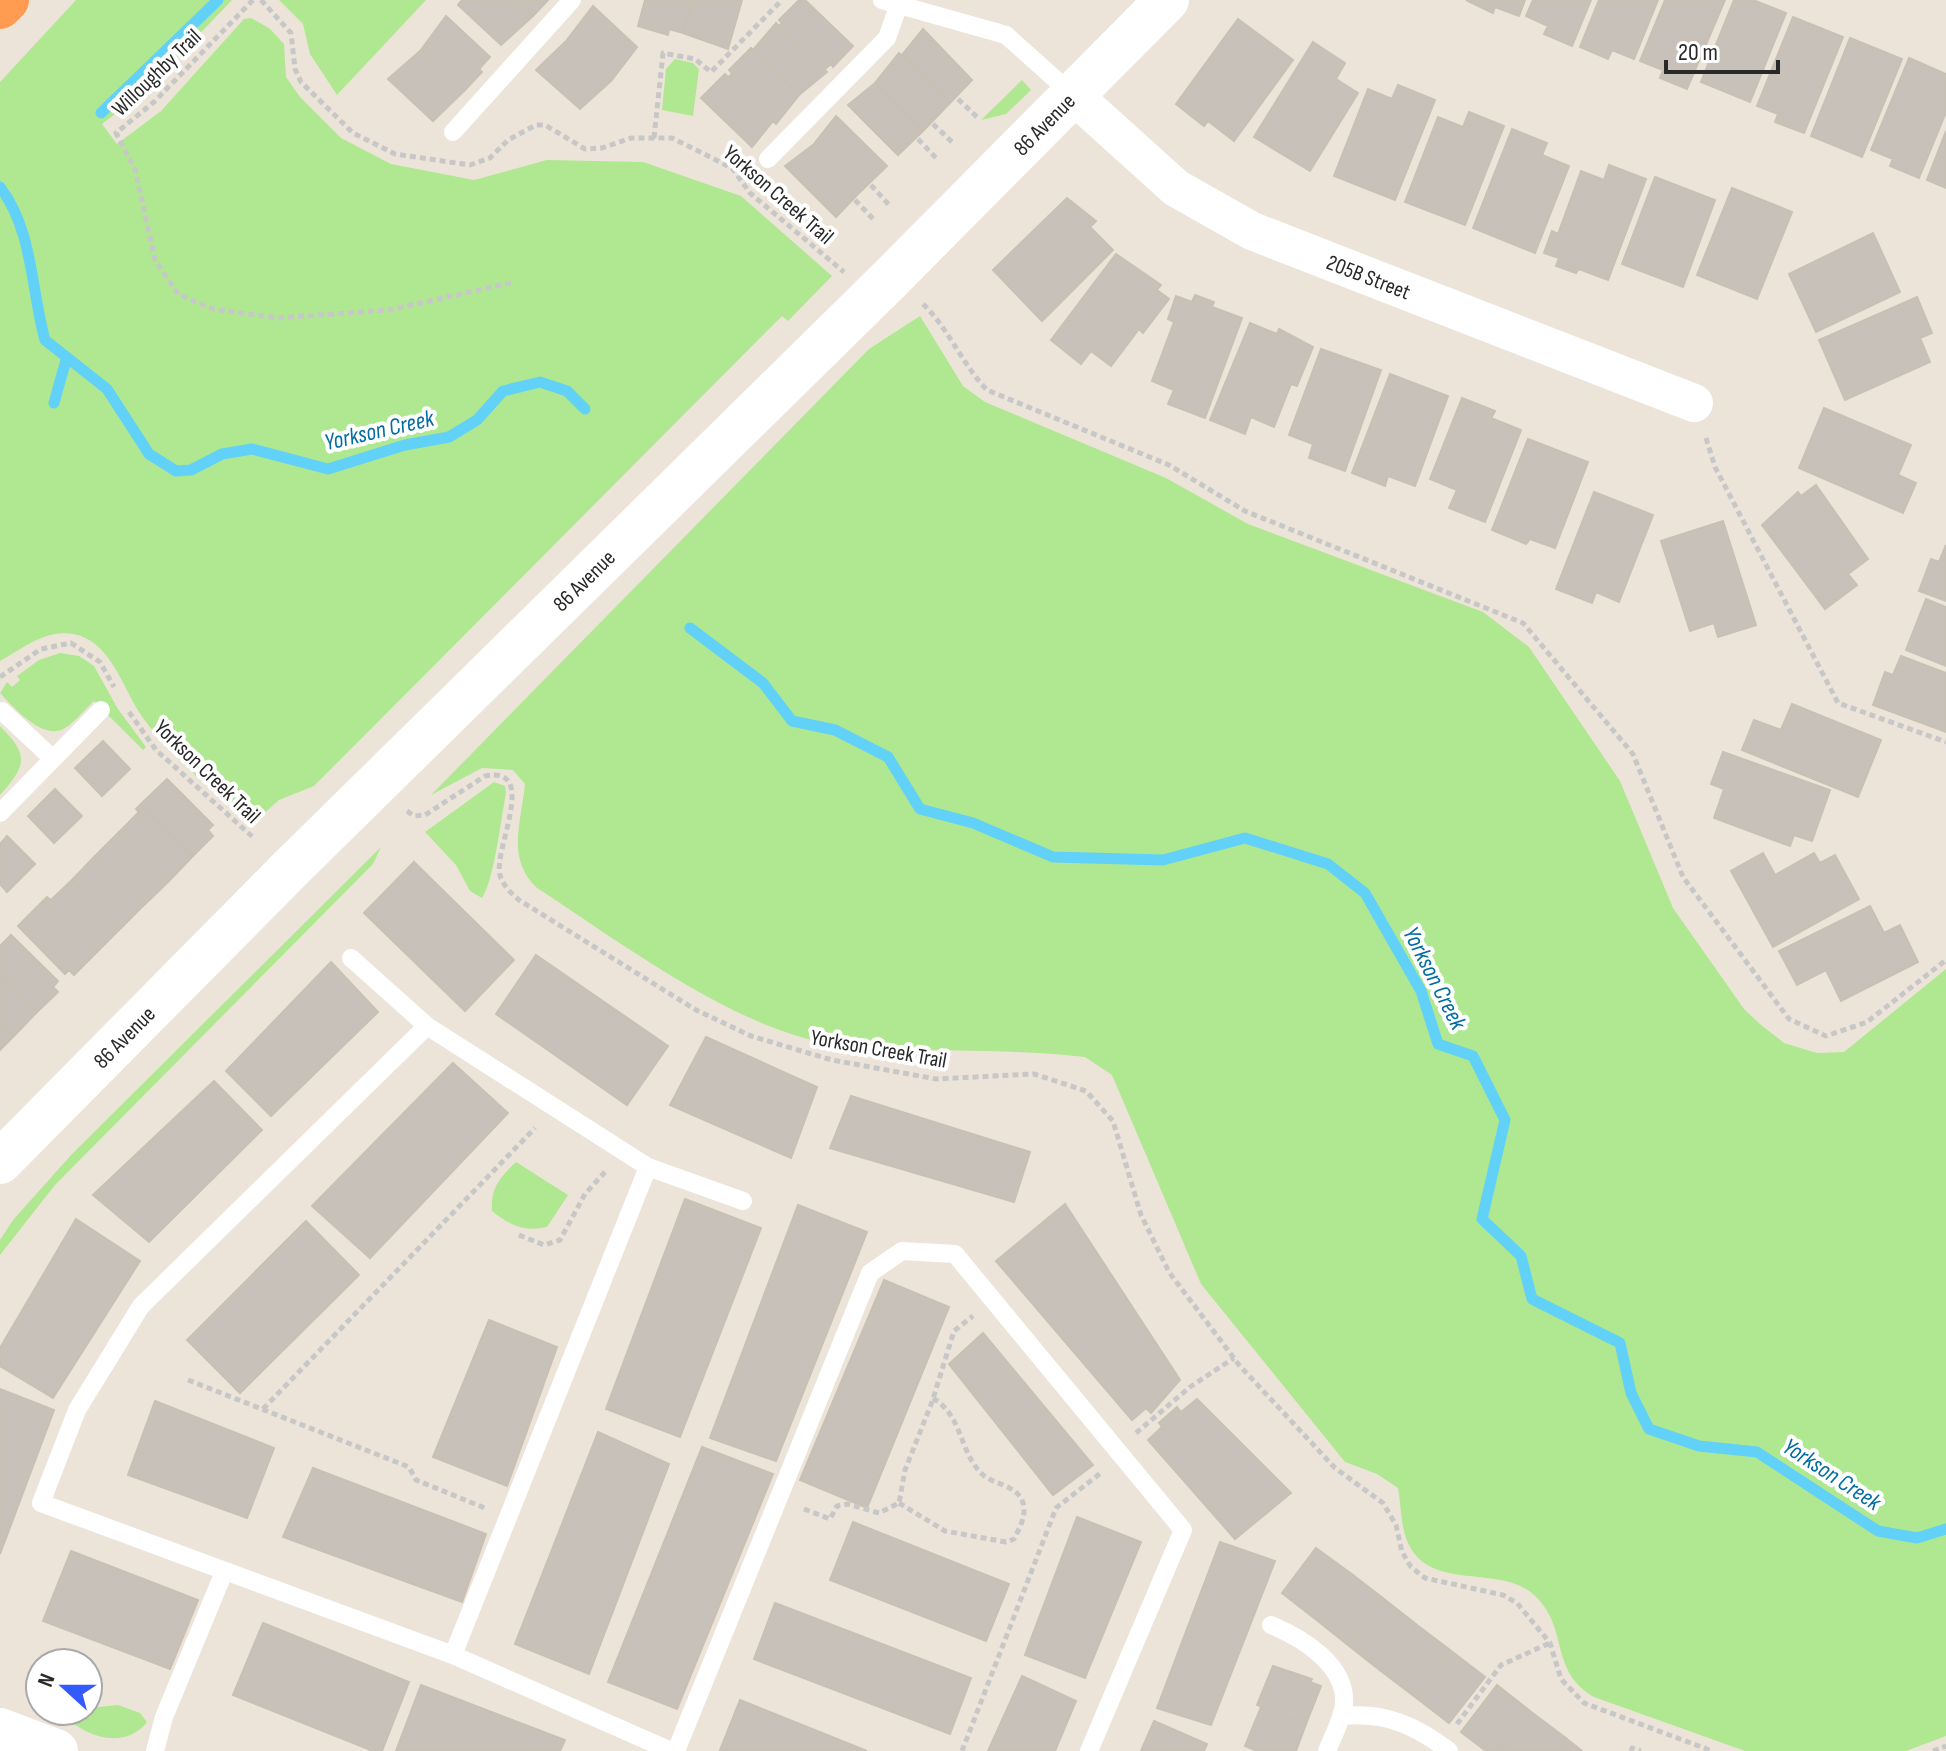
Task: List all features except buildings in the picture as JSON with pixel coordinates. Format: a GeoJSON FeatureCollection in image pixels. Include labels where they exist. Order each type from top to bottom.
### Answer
{"type":"FeatureCollection","features":[{"type":"Feature","properties":{"kind":"highway"},"geometry":{"type":"LineString","coordinates":[[0,7],[7,0]]}},
{"type":"Feature","properties":{"kind":"street","name":"86 Avenue"},"geometry":{"type":"LineString","coordinates":[[0,1162],[365,795],[1074,96],[1167,0]]}},
{"type":"Feature","properties":{"kind":"street","name":"205B Street"},"geometry":{"type":"LineString","coordinates":[[1074,96],[1176,188],[1252,231],[1694,403]]}},
{"type":"Feature","properties":{"kind":"street"},"geometry":{"type":"LineString","coordinates":[[0,1730],[56,1751]]}},
{"type":"Feature","properties":{"kind":"lane"},"geometry":{"type":"LineString","coordinates":[[453,132],[572,0]]}},
{"type":"Feature","properties":{"kind":"lane"},"geometry":{"type":"LineString","coordinates":[[768,159],[887,38],[891,2],[1006,35],[1074,96]]}},
{"type":"Feature","properties":{"kind":"lane"},"geometry":{"type":"LineString","coordinates":[[0,813],[101,710]]}},
{"type":"Feature","properties":{"kind":"lane"},"geometry":{"type":"LineString","coordinates":[[2,711],[53,759]]}},
{"type":"Feature","properties":{"kind":"lane"},"geometry":{"type":"LineString","coordinates":[[351,958],[427,1026],[648,1167],[743,1201]]}},
{"type":"Feature","properties":{"kind":"lane"},"geometry":{"type":"LineString","coordinates":[[427,1026],[141,1306],[77,1410],[41,1503],[453,1655],[673,1751],[870,1273],[902,1251],[955,1254],[1183,1530],[1089,1751]]}},
{"type":"Feature","properties":{"kind":"lane"},"geometry":{"type":"LineString","coordinates":[[453,1655],[648,1167]]}},
{"type":"Feature","properties":{"kind":"lane"},"geometry":{"type":"LineString","coordinates":[[155,1751],[164,1717],[224,1572]]}},
{"type":"Feature","properties":{"kind":"lane"},"geometry":{"type":"LineString","coordinates":[[1271,1625],[1299,1640],[1330,1664],[1339,1680],[1344,1700],[1342,1716],[1327,1751]]}},
{"type":"Feature","properties":{"kind":"lane"},"geometry":{"type":"LineString","coordinates":[[1342,1716],[1362,1714],[1409,1724],[1450,1742]]}},
{"type":"Feature","properties":{"kind":"path","name":"Willoughby Trail"},"geometry":{"type":"LineString","coordinates":[[253,0],[154,102],[116,133],[135,169],[155,260],[178,294],[213,309],[278,318],[389,310],[514,282]]}},
{"type":"Feature","properties":{"kind":"path","name":"Yorkson Creek Trail"},"geometry":{"type":"LineString","coordinates":[[261,0],[291,33],[295,69],[301,82],[353,133],[395,154],[470,165],[490,158],[508,140],[536,125],[545,125],[585,149],[602,148],[631,138],[672,138],[732,168],[750,193],[849,276]]}},
{"type":"Feature","properties":{"kind":"path"},"geometry":{"type":"LineString","coordinates":[[711,72],[782,0]]}},
{"type":"Feature","properties":{"kind":"path"},"geometry":{"type":"LineString","coordinates":[[776,6],[783,14]]}},
{"type":"Feature","properties":{"kind":"path"},"geometry":{"type":"LineString","coordinates":[[752,31],[759,38]]}},
{"type":"Feature","properties":{"kind":"path"},"geometry":{"type":"LineString","coordinates":[[736,47],[743,55]]}},
{"type":"Feature","properties":{"kind":"path"},"geometry":{"type":"LineString","coordinates":[[654,138],[663,53],[695,59],[718,79]]}},
{"type":"Feature","properties":{"kind":"path"},"geometry":{"type":"LineString","coordinates":[[958,99],[978,118]]}},
{"type":"Feature","properties":{"kind":"path"},"geometry":{"type":"LineString","coordinates":[[933,124],[953,143]]}},
{"type":"Feature","properties":{"kind":"path"},"geometry":{"type":"LineString","coordinates":[[918,139],[937,159]]}},
{"type":"Feature","properties":{"kind":"path"},"geometry":{"type":"LineString","coordinates":[[871,185],[890,206]]}},
{"type":"Feature","properties":{"kind":"path"},"geometry":{"type":"LineString","coordinates":[[855,200],[875,221]]}},
{"type":"Feature","properties":{"kind":"path"},"geometry":{"type":"LineString","coordinates":[[923,303],[936,316],[972,375],[987,390],[1169,465],[1245,511],[1523,623],[1633,754],[1683,877],[1789,1019],[1826,1036],[1867,1022],[1946,960]]}},
{"type":"Feature","properties":{"kind":"path"},"geometry":{"type":"LineString","coordinates":[[1694,403],[1715,467],[1838,703],[1946,742]]}},
{"type":"Feature","properties":{"kind":"path"},"geometry":{"type":"LineString","coordinates":[[0,677],[41,649],[71,643],[100,662],[118,695]]}},
{"type":"Feature","properties":{"kind":"path","name":"Yorkson Creek Trail"},"geometry":{"type":"LineString","coordinates":[[125,707],[156,750],[255,839]]}},
{"type":"Feature","properties":{"kind":"path","name":"Yorkson Creek Trail"},"geometry":{"type":"LineString","coordinates":[[365,795],[387,815],[400,806],[414,816],[425,815],[485,776],[497,774],[506,777],[513,790],[499,860],[506,889],[696,1010],[751,1036],[832,1060],[936,1079],[1034,1074],[1086,1091],[1113,1121],[1141,1215],[1169,1272],[1234,1358],[1335,1468],[1383,1503],[1396,1525],[1402,1552],[1411,1567],[1425,1578],[1503,1595],[1517,1603],[1550,1643],[1561,1679],[1571,1693],[1584,1703],[1712,1751]]}},
{"type":"Feature","properties":{"kind":"path"},"geometry":{"type":"LineString","coordinates":[[263,1409],[555,1108]]}},
{"type":"Feature","properties":{"kind":"path"},"geometry":{"type":"LineString","coordinates":[[519,1235],[544,1245],[560,1240],[585,1194],[606,1172]]}},
{"type":"Feature","properties":{"kind":"path"},"geometry":{"type":"LineString","coordinates":[[899,1503],[905,1470],[933,1398],[954,1331],[992,1300]]}},
{"type":"Feature","properties":{"kind":"path"},"geometry":{"type":"LineString","coordinates":[[962,1751],[1056,1508],[1122,1457],[1127,1440],[1190,1387],[1234,1358]]}},
{"type":"Feature","properties":{"kind":"path"},"geometry":{"type":"LineString","coordinates":[[188,1380],[409,1467],[416,1480],[508,1517]]}},
{"type":"Feature","properties":{"kind":"path"},"geometry":{"type":"LineString","coordinates":[[899,1503],[945,1531],[1006,1542],[1014,1539],[1024,1514],[1023,1502],[1015,1491],[980,1473],[960,1428],[933,1398]]}},
{"type":"Feature","properties":{"kind":"path"},"geometry":{"type":"LineString","coordinates":[[778,1499],[830,1519],[837,1506],[848,1504],[879,1513],[899,1503]]}},
{"type":"Feature","properties":{"kind":"path"},"geometry":{"type":"LineString","coordinates":[[1450,1742],[1501,1665],[1550,1643]]}},
{"type":"Feature","properties":{"kind":"path"},"geometry":{"type":"LineString","coordinates":[[1933,1751],[1946,1746]]}},
{"type":"Feature","properties":{"kind":"path"},"geometry":{"type":"LineString","coordinates":[[1631,1751],[1632,1748],[1641,1751]]}},
{"type":"Feature","properties":{"kind":"green space"},"geometry":{"type":"Polygon","coordinates":[[[76,0],[232,0],[145,91],[102,124],[117,144],[161,111],[244,19],[251,18],[269,28],[284,44],[286,77],[300,97],[341,138],[391,164],[474,180],[547,160],[643,162],[741,196],[832,276],[788,321],[782,316],[314,786],[279,800],[251,825],[163,743],[139,712],[113,665],[96,645],[73,634],[53,634],[0,661],[0,82],[76,0]]]}},
{"type":"Feature","properties":{"kind":"green space"},"geometry":{"type":"Polygon","coordinates":[[[279,0],[426,0],[337,95],[310,54],[303,24],[279,0]]]}},
{"type":"Feature","properties":{"kind":"green space"},"geometry":{"type":"Polygon","coordinates":[[[675,59],[693,63],[699,69],[693,116],[662,110],[666,69],[675,59]]]}},
{"type":"Feature","properties":{"kind":"green space"},"geometry":{"type":"Polygon","coordinates":[[[1022,80],[1031,90],[1006,114],[981,120],[1022,80]]]}},
{"type":"Feature","properties":{"kind":"green space"},"geometry":{"type":"Polygon","coordinates":[[[920,316],[963,386],[985,402],[1166,478],[1248,524],[1483,612],[1529,647],[1620,781],[1673,908],[1744,1009],[1784,1043],[1817,1053],[1844,1052],[1946,969],[1946,1736],[1906,1751],[1745,1751],[1594,1697],[1570,1674],[1552,1621],[1534,1595],[1503,1580],[1432,1568],[1419,1558],[1406,1537],[1398,1488],[1377,1474],[1345,1462],[1201,1284],[1112,1075],[1085,1057],[836,1044],[799,1036],[760,1022],[681,982],[537,888],[521,865],[518,840],[525,784],[513,770],[482,768],[431,795],[869,349],[920,316]]]}},
{"type":"Feature","properties":{"kind":"green space"},"geometry":{"type":"Polygon","coordinates":[[[60,653],[79,656],[94,666],[118,709],[146,747],[143,750],[94,701],[65,728],[57,731],[39,727],[30,721],[0,693],[7,682],[12,687],[20,680],[17,676],[39,660],[60,653]]]}},
{"type":"Feature","properties":{"kind":"green space"},"geometry":{"type":"Polygon","coordinates":[[[0,726],[16,745],[21,760],[20,768],[0,795],[0,726]]]}},
{"type":"Feature","properties":{"kind":"green space"},"geometry":{"type":"Polygon","coordinates":[[[494,782],[505,786],[506,793],[494,864],[482,898],[470,891],[456,865],[425,832],[494,782]]]}},
{"type":"Feature","properties":{"kind":"green space"},"geometry":{"type":"Polygon","coordinates":[[[381,847],[373,864],[55,1185],[0,1255],[0,1240],[13,1220],[72,1154],[381,847]]]}},
{"type":"Feature","properties":{"kind":"green space"},"geometry":{"type":"Polygon","coordinates":[[[516,1162],[568,1195],[547,1227],[531,1229],[518,1226],[492,1211],[497,1184],[516,1162]]]}},
{"type":"Feature","properties":{"kind":"green space"},"geometry":{"type":"Polygon","coordinates":[[[118,1705],[140,1713],[147,1722],[138,1731],[116,1738],[91,1734],[79,1727],[104,1727],[104,1706],[118,1705]]]}},
{"type":"Feature","properties":{"kind":"waterway"},"geometry":{"type":"LineString","coordinates":[[101,113],[218,0]]}},
{"type":"Feature","properties":{"kind":"waterway","name":"Yorkson Creek"},"geometry":{"type":"LineString","coordinates":[[0,187],[11,204],[25,241],[45,340],[107,389],[149,454],[176,471],[191,470],[222,454],[252,449],[328,469],[405,445],[449,437],[477,420],[503,391],[540,382],[567,391],[585,409]]}},
{"type":"Feature","properties":{"kind":"waterway"},"geometry":{"type":"LineString","coordinates":[[54,403],[66,360]]}},
{"type":"Feature","properties":{"kind":"waterway","name":"Yorkson Creek"},"geometry":{"type":"LineString","coordinates":[[690,628],[763,683],[792,721],[835,730],[888,757],[920,809],[973,823],[1053,857],[1163,860],[1245,838],[1328,864],[1365,893],[1421,991],[1438,1044],[1473,1056],[1505,1120],[1482,1219],[1521,1256],[1532,1299],[1620,1343],[1631,1393],[1649,1429],[1699,1446],[1757,1452],[1878,1531],[1917,1538],[1946,1529]]}}]}
